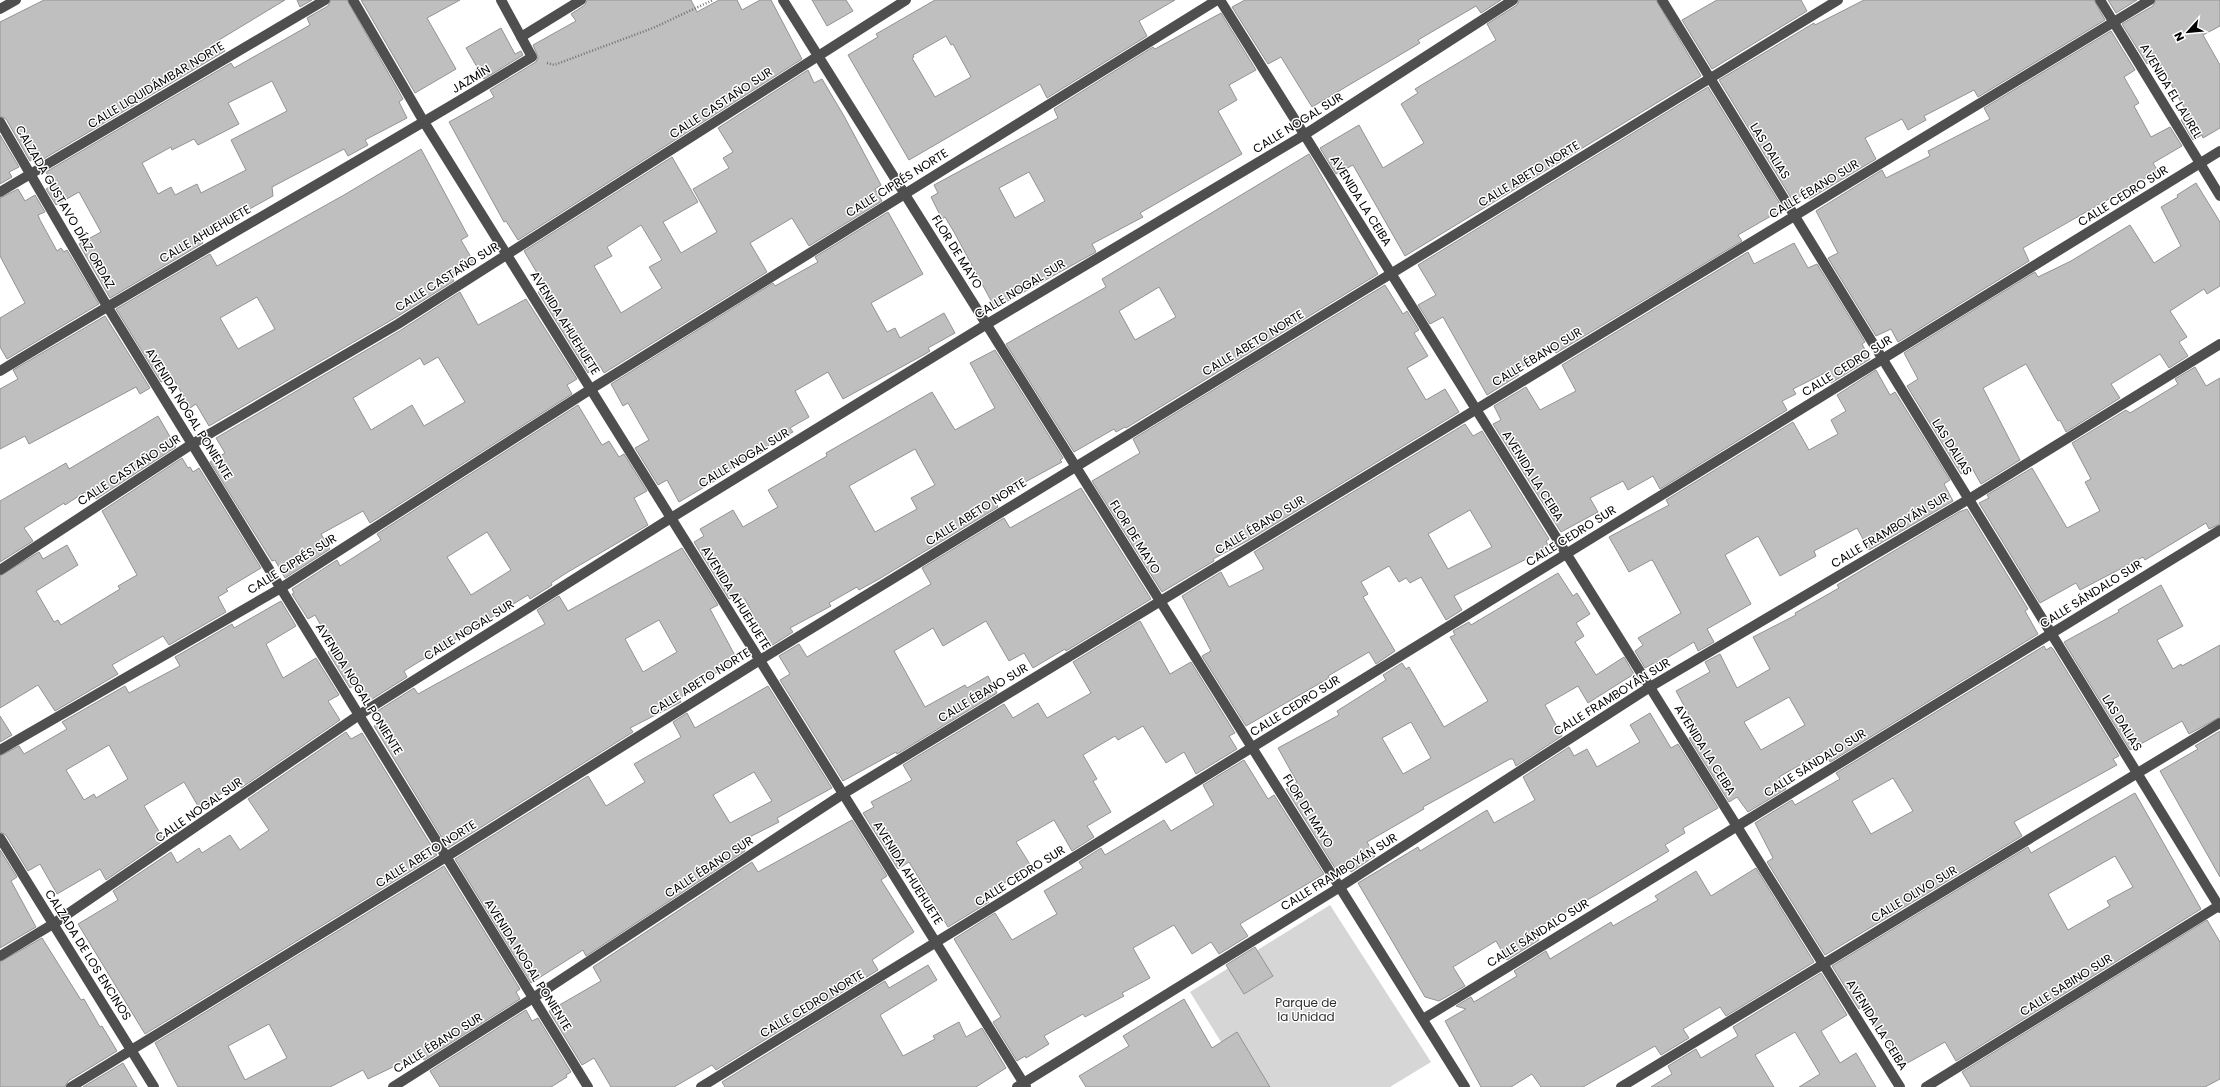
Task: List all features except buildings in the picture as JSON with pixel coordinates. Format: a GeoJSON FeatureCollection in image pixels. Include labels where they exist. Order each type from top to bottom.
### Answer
{"type":"FeatureCollection","features":[{"type":"Feature","properties":{"kind":"street"},"geometry":{"type":"LineString","coordinates":[[0,9],[16,0]]}},
{"type":"Feature","properties":{"kind":"street","name":"CALLE LIQUIDÁMBAR NORTE"},"geometry":{"type":"LineString","coordinates":[[0,192],[325,0]]}},
{"type":"Feature","properties":{"kind":"street","name":"AVENIDA AHUEHUETE"},"geometry":{"type":"LineString","coordinates":[[353,0],[424,122],[936,943],[1022,1086]]}},
{"type":"Feature","properties":{"kind":"street"},"geometry":{"type":"LineString","coordinates":[[501,0],[532,57]]}},
{"type":"Feature","properties":{"kind":"street"},"geometry":{"type":"LineString","coordinates":[[521,37],[581,0]]}},
{"type":"Feature","properties":{"kind":"street","name":"FLOR DE MAYO"},"geometry":{"type":"LineString","coordinates":[[784,0],[1465,1087]]}},
{"type":"Feature","properties":{"kind":"street","name":"CALLE CASTAÑO SUR"},"geometry":{"type":"LineString","coordinates":[[0,570],[192,444],[398,324],[906,0]]}},
{"type":"Feature","properties":{"kind":"street","name":"AVENIDA LA CEIBA"},"geometry":{"type":"LineString","coordinates":[[1218,0],[1391,273],[1900,1087]]}},
{"type":"Feature","properties":{"kind":"street","name":"CALLE CIPRÉS NORTE"},"geometry":{"type":"LineString","coordinates":[[591,389],[1218,0]]}},
{"type":"Feature","properties":{"kind":"street","name":"CALLE NOGAL SUR"},"geometry":{"type":"LineString","coordinates":[[0,956],[53,924],[359,714],[671,518],[987,324],[1304,135],[1512,0]]}},
{"type":"Feature","properties":{"kind":"street","name":"LAS DALIAS"},"geometry":{"type":"LineString","coordinates":[[1662,0],[2219,906]]}},
{"type":"Feature","properties":{"kind":"street","name":"CALLE ABETO NORTE"},"geometry":{"type":"LineString","coordinates":[[71,1087],[446,857],[760,660],[1838,0]]}},
{"type":"Feature","properties":{"kind":"street","name":"AVENIDA EL LAUREL"},"geometry":{"type":"LineString","coordinates":[[2100,0],[2220,196]]}},
{"type":"Feature","properties":{"kind":"street","name":"CALLE ÉBANO SUR"},"geometry":{"type":"LineString","coordinates":[[393,1087],[533,998],[843,794],[1160,600],[2150,0]]}},
{"type":"Feature","properties":{"kind":"street","name":"JAZMÍN"},"geometry":{"type":"LineString","coordinates":[[424,122],[532,57]]}},
{"type":"Feature","properties":{"kind":"street","name":"CALZADA GUSTAVO DÍAZ ORDAZ"},"geometry":{"type":"LineString","coordinates":[[0,122],[107,306]]}},
{"type":"Feature","properties":{"kind":"street","name":"CALLE AHUEHUETE"},"geometry":{"type":"LineString","coordinates":[[0,371],[107,306],[424,122]]}},
{"type":"Feature","properties":{"kind":"street","name":"CALLE CEDRO SUR"},"geometry":{"type":"LineString","coordinates":[[936,943],[2220,151]]}},
{"type":"Feature","properties":{"kind":"street","name":"AVENIDA NOGAL PONIENTE"},"geometry":{"type":"LineString","coordinates":[[107,306],[588,1087]]}},
{"type":"Feature","properties":{"kind":"street","name":"CALLE FRAMBOYÁN SUR"},"geometry":{"type":"LineString","coordinates":[[1022,1086],[1340,887],[1650,687],[1969,499],[2220,344]]}},
{"type":"Feature","properties":{"kind":"street","name":"CALLE CIPRÉS SUR"},"geometry":{"type":"LineString","coordinates":[[0,750],[281,588],[591,389]]}},
{"type":"Feature","properties":{"kind":"street","name":"CALLE SÁNDALO SUR"},"geometry":{"type":"LineString","coordinates":[[1423,1019],[2220,530]]}},
{"type":"Feature","properties":{"kind":"street","name":"CALLE OLIVO SUR"},"geometry":{"type":"LineString","coordinates":[[1621,1087],[2220,723]]}},
{"type":"Feature","properties":{"kind":"street","name":"CALZADA DE LOS ENCINOS"},"geometry":{"type":"LineString","coordinates":[[0,838],[154,1087]]}},
{"type":"Feature","properties":{"kind":"street","name":"CALLE SABINO SUR"},"geometry":{"type":"LineString","coordinates":[[1926,1087],[2219,906]]}},
{"type":"Feature","properties":{"kind":"street","name":"CALLE CEDRO NORTE"},"geometry":{"type":"LineString","coordinates":[[701,1087],[936,943]]}},
{"type":"Feature","properties":{"kind":"path"},"geometry":{"type":"LineString","coordinates":[[532,57],[554,65],[653,28],[713,0]]}},
{"type":"Feature","properties":{"kind":"green space","name":"Parque de la Unidad"},"geometry":{"type":"Polygon","coordinates":[[[1330,905],[1431,1062],[1390,1087],[1249,1087],[1190,992],[1330,905]]]}}]}
